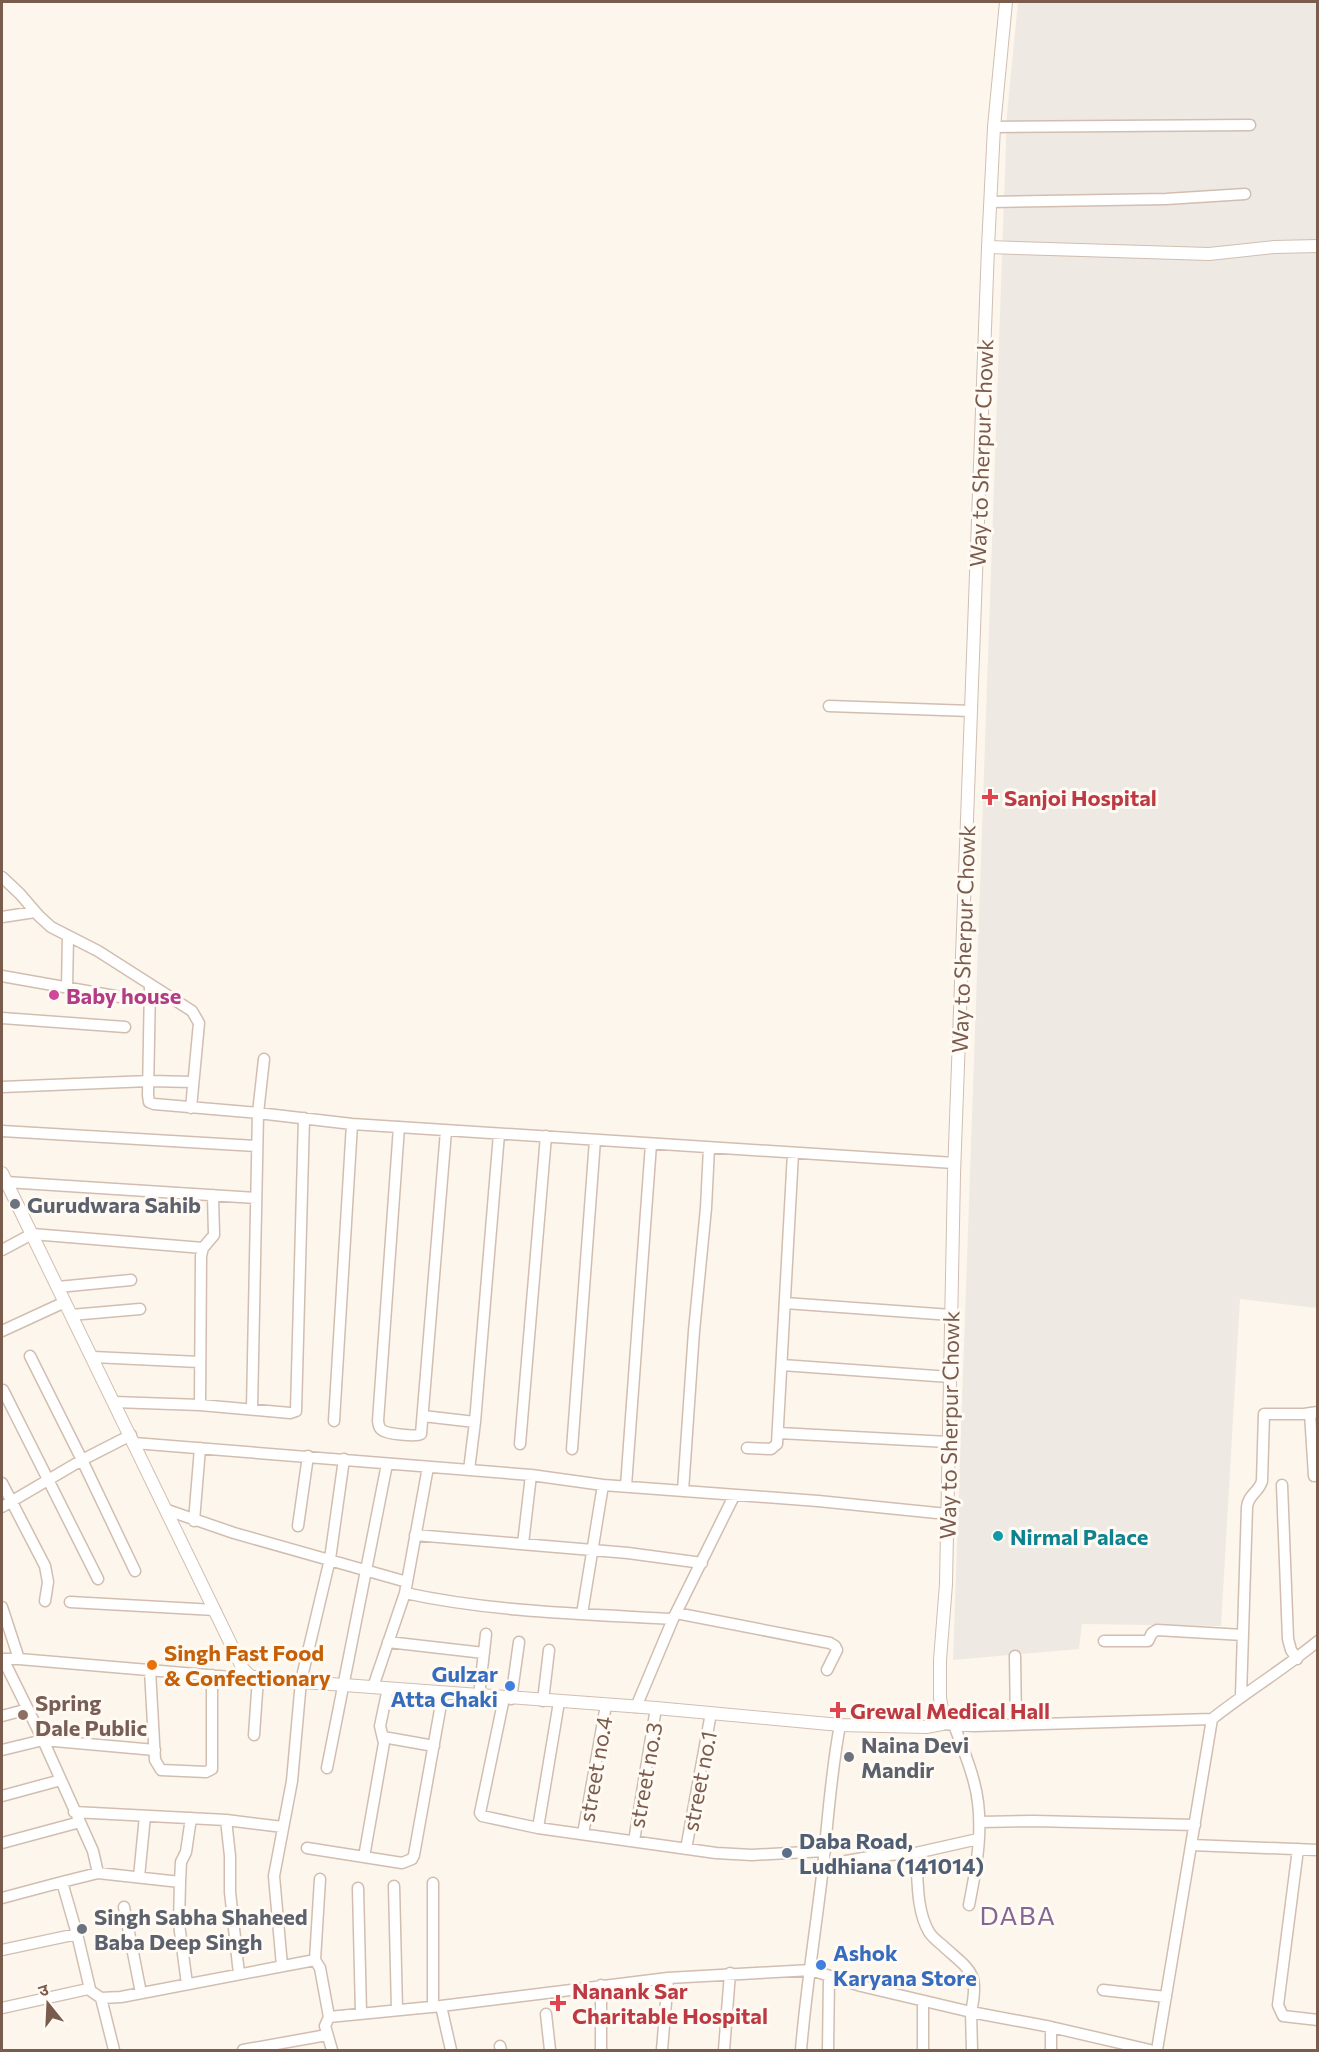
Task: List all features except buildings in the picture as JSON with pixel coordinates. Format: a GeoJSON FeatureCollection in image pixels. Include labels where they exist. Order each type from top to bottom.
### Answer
{"type":"FeatureCollection","features":[{"type":"Feature","properties":{"kind":"street","name":"Way to Sherpur Chowk"},"geometry":{"type":"LineString","coordinates":[[948,1725],[944,1720],[940,1698],[940,1660],[946,1584],[954,1163],[988,247],[994,128],[1006,2]]}},
{"type":"Feature","properties":{"kind":"street"},"geometry":{"type":"LineString","coordinates":[[994,128],[1250,125]]}},
{"type":"Feature","properties":{"kind":"street"},"geometry":{"type":"LineString","coordinates":[[991,202],[1166,199],[1245,194]]}},
{"type":"Feature","properties":{"kind":"street"},"geometry":{"type":"LineString","coordinates":[[988,247],[1209,254],[1274,247],[1317,246]]}},
{"type":"Feature","properties":{"kind":"street"},"geometry":{"type":"LineString","coordinates":[[829,706],[970,711]]}},
{"type":"Feature","properties":{"kind":"street"},"geometry":{"type":"LineString","coordinates":[[2,877],[51,927],[98,951],[192,1011],[198,1023],[191,1108]]}},
{"type":"Feature","properties":{"kind":"street"},"geometry":{"type":"LineString","coordinates":[[2,917],[35,912]]}},
{"type":"Feature","properties":{"kind":"street"},"geometry":{"type":"LineString","coordinates":[[67,988],[68,936]]}},
{"type":"Feature","properties":{"kind":"street"},"geometry":{"type":"LineString","coordinates":[[2,976],[126,998]]}},
{"type":"Feature","properties":{"kind":"street"},"geometry":{"type":"LineString","coordinates":[[150,984],[148,1099],[151,1103],[352,1124],[954,1163]]}},
{"type":"Feature","properties":{"kind":"street"},"geometry":{"type":"LineString","coordinates":[[2,1018],[126,1027]]}},
{"type":"Feature","properties":{"kind":"street"},"geometry":{"type":"LineString","coordinates":[[252,1409],[258,1113],[264,1059]]}},
{"type":"Feature","properties":{"kind":"street"},"geometry":{"type":"LineString","coordinates":[[2,1087],[149,1081],[193,1082]]}},
{"type":"Feature","properties":{"kind":"street"},"geometry":{"type":"LineString","coordinates":[[114,1402],[200,1405],[293,1413],[297,1408],[304,1118]]}},
{"type":"Feature","properties":{"kind":"street"},"geometry":{"type":"LineString","coordinates":[[334,1421],[352,1124]]}},
{"type":"Feature","properties":{"kind":"street"},"geometry":{"type":"LineString","coordinates":[[399,1127],[379,1426],[384,1431],[419,1436],[423,1416],[446,1131]]}},
{"type":"Feature","properties":{"kind":"street"},"geometry":{"type":"LineString","coordinates":[[2,1131],[257,1146]]}},
{"type":"Feature","properties":{"kind":"street"},"geometry":{"type":"LineString","coordinates":[[469,1470],[499,1134]]}},
{"type":"Feature","properties":{"kind":"street"},"geometry":{"type":"LineString","coordinates":[[520,1444],[546,1136]]}},
{"type":"Feature","properties":{"kind":"street"},"geometry":{"type":"LineString","coordinates":[[572,1449],[595,1140]]}},
{"type":"Feature","properties":{"kind":"street"},"geometry":{"type":"LineString","coordinates":[[626,1486],[651,1144]]}},
{"type":"Feature","properties":{"kind":"street"},"geometry":{"type":"LineString","coordinates":[[683,1491],[709,1148]]}},
{"type":"Feature","properties":{"kind":"street"},"geometry":{"type":"LineString","coordinates":[[747,1448],[775,1448],[779,1433],[794,1153]]}},
{"type":"Feature","properties":{"kind":"street"},"geometry":{"type":"LineString","coordinates":[[3,1177],[256,1198]]}},
{"type":"Feature","properties":{"kind":"street"},"geometry":{"type":"LineString","coordinates":[[3,1177],[93,1357],[243,1669],[254,1677]]}},
{"type":"Feature","properties":{"kind":"street"},"geometry":{"type":"LineString","coordinates":[[200,1405],[201,1256],[203,1248],[214,1235],[213,1195]]}},
{"type":"Feature","properties":{"kind":"street"},"geometry":{"type":"LineString","coordinates":[[2,1250],[32,1234],[203,1248]]}},
{"type":"Feature","properties":{"kind":"street"},"geometry":{"type":"LineString","coordinates":[[58,1287],[131,1280]]}},
{"type":"Feature","properties":{"kind":"street"},"geometry":{"type":"LineString","coordinates":[[2,1331],[65,1302]]}},
{"type":"Feature","properties":{"kind":"street"},"geometry":{"type":"LineString","coordinates":[[786,1303],[951,1315]]}},
{"type":"Feature","properties":{"kind":"street"},"geometry":{"type":"LineString","coordinates":[[71,1315],[140,1309]]}},
{"type":"Feature","properties":{"kind":"street"},"geometry":{"type":"LineString","coordinates":[[30,1356],[135,1571]]}},
{"type":"Feature","properties":{"kind":"street"},"geometry":{"type":"LineString","coordinates":[[93,1357],[199,1362]]}},
{"type":"Feature","properties":{"kind":"street"},"geometry":{"type":"LineString","coordinates":[[782,1365],[950,1377]]}},
{"type":"Feature","properties":{"kind":"street"},"geometry":{"type":"LineString","coordinates":[[3,1390],[98,1579]]}},
{"type":"Feature","properties":{"kind":"street"},"geometry":{"type":"LineString","coordinates":[[1241,1696],[1247,1507],[1249,1498],[1262,1481],[1264,1414],[1313,1413],[1314,1476]]}},
{"type":"Feature","properties":{"kind":"street"},"geometry":{"type":"LineString","coordinates":[[423,1416],[475,1422]]}},
{"type":"Feature","properties":{"kind":"street"},"geometry":{"type":"LineString","coordinates":[[779,1433],[948,1442]]}},
{"type":"Feature","properties":{"kind":"street"},"geometry":{"type":"LineString","coordinates":[[6,1504],[82,1460],[132,1439],[200,1448],[531,1475],[603,1485],[818,1501],[947,1514]]}},
{"type":"Feature","properties":{"kind":"street"},"geometry":{"type":"LineString","coordinates":[[194,1521],[200,1448]]}},
{"type":"Feature","properties":{"kind":"street"},"geometry":{"type":"LineString","coordinates":[[298,1526],[308,1456]]}},
{"type":"Feature","properties":{"kind":"street"},"geometry":{"type":"LineString","coordinates":[[282,1966],[274,1876],[292,1781],[301,1681],[330,1559],[344,1459]]}},
{"type":"Feature","properties":{"kind":"street"},"geometry":{"type":"LineString","coordinates":[[327,1768],[387,1464]]}},
{"type":"Feature","properties":{"kind":"street"},"geometry":{"type":"LineString","coordinates":[[373,1687],[406,1587],[428,1467]]}},
{"type":"Feature","properties":{"kind":"street"},"geometry":{"type":"LineString","coordinates":[[523,1544],[531,1475]]}},
{"type":"Feature","properties":{"kind":"street"},"geometry":{"type":"LineString","coordinates":[[2,1483],[6,1504],[45,1566],[48,1582],[45,1601]]}},
{"type":"Feature","properties":{"kind":"street"},"geometry":{"type":"LineString","coordinates":[[582,1614],[603,1485]]}},
{"type":"Feature","properties":{"kind":"street"},"geometry":{"type":"LineString","coordinates":[[1282,1485],[1288,1639],[1297,1659]]}},
{"type":"Feature","properties":{"kind":"street"},"geometry":{"type":"LineString","coordinates":[[636,1707],[674,1616],[734,1496]]}},
{"type":"Feature","properties":{"kind":"street"},"geometry":{"type":"LineString","coordinates":[[166,1510],[194,1521],[330,1559],[406,1587],[466,1604],[582,1614],[674,1616],[830,1643],[837,1650],[827,1670]]}},
{"type":"Feature","properties":{"kind":"street"},"geometry":{"type":"LineString","coordinates":[[415,1535],[702,1563]]}},
{"type":"Feature","properties":{"kind":"street"},"geometry":{"type":"LineString","coordinates":[[70,1602],[215,1610]]}},
{"type":"Feature","properties":{"kind":"street"},"geometry":{"type":"LineString","coordinates":[[2,1607],[19,1659]]}},
{"type":"Feature","properties":{"kind":"street"},"geometry":{"type":"LineString","coordinates":[[1104,1641],[1148,1641],[1152,1633],[1157,1630],[1243,1635]]}},
{"type":"Feature","properties":{"kind":"street"},"geometry":{"type":"LineString","coordinates":[[479,1696],[486,1635]]}},
{"type":"Feature","properties":{"kind":"street"},"geometry":{"type":"LineString","coordinates":[[99,1873],[93,1851],[43,1740],[2,1659],[212,1676],[254,1677],[507,1699],[656,1708],[840,1725],[926,1727],[1212,1719],[1241,1696],[1297,1659],[1317,1641]]}},
{"type":"Feature","properties":{"kind":"street"},"geometry":{"type":"LineString","coordinates":[[388,1642],[484,1653]]}},
{"type":"Feature","properties":{"kind":"street"},"geometry":{"type":"LineString","coordinates":[[519,1642],[480,1813],[483,1817],[538,1828],[686,1849],[752,1855],[825,1851]]}},
{"type":"Feature","properties":{"kind":"street"},"geometry":{"type":"LineString","coordinates":[[543,1701],[549,1650]]}},
{"type":"Feature","properties":{"kind":"street"},"geometry":{"type":"LineString","coordinates":[[1015,1656],[1016,1724]]}},
{"type":"Feature","properties":{"kind":"street"},"geometry":{"type":"LineString","coordinates":[[150,1670],[156,1765],[160,1770],[206,1772],[212,1769],[212,1676]]}},
{"type":"Feature","properties":{"kind":"street"},"geometry":{"type":"LineString","coordinates":[[254,1677],[254,1735]]}},
{"type":"Feature","properties":{"kind":"street"},"geometry":{"type":"LineString","coordinates":[[364,1857],[383,1737],[380,1726],[388,1689]]}},
{"type":"Feature","properties":{"kind":"street"},"geometry":{"type":"LineString","coordinates":[[307,1848],[402,1863],[412,1859],[443,1693]]}},
{"type":"Feature","properties":{"kind":"street"},"geometry":{"type":"LineString","coordinates":[[538,1828],[559,1702]]}},
{"type":"Feature","properties":{"kind":"street","name":"street no.4"},"geometry":{"type":"LineString","coordinates":[[584,1834],[606,1705]]}},
{"type":"Feature","properties":{"kind":"street","name":"street no.3"},"geometry":{"type":"LineString","coordinates":[[634,1841],[656,1708]]}},
{"type":"Feature","properties":{"kind":"street"},"geometry":{"type":"LineString","coordinates":[[2,1716],[28,1709]]}},
{"type":"Feature","properties":{"kind":"street","name":"street no.1"},"geometry":{"type":"LineString","coordinates":[[686,1849],[711,1713]]}},
{"type":"Feature","properties":{"kind":"street"},"geometry":{"type":"LineString","coordinates":[[1157,2050],[1212,1719]]}},
{"type":"Feature","properties":{"kind":"street"},"geometry":{"type":"LineString","coordinates":[[801,2050],[806,1991],[811,1970],[834,1758],[840,1725]]}},
{"type":"Feature","properties":{"kind":"street"},"geometry":{"type":"LineString","coordinates":[[948,1725],[974,1781],[980,1822],[975,1874],[969,1905]]}},
{"type":"Feature","properties":{"kind":"street"},"geometry":{"type":"LineString","coordinates":[[383,1737],[434,1746]]}},
{"type":"Feature","properties":{"kind":"street"},"geometry":{"type":"LineString","coordinates":[[2,1750],[43,1740],[155,1750]]}},
{"type":"Feature","properties":{"kind":"street"},"geometry":{"type":"LineString","coordinates":[[2,1796],[61,1780]]}},
{"type":"Feature","properties":{"kind":"street"},"geometry":{"type":"LineString","coordinates":[[139,1877],[145,1816]]}},
{"type":"Feature","properties":{"kind":"street"},"geometry":{"type":"LineString","coordinates":[[2,1843],[77,1817],[191,1818],[283,1827]]}},
{"type":"Feature","properties":{"kind":"street"},"geometry":{"type":"LineString","coordinates":[[187,1984],[179,1924],[180,1882],[181,1862],[186,1852],[191,1818]]}},
{"type":"Feature","properties":{"kind":"street"},"geometry":{"type":"LineString","coordinates":[[226,1820],[230,1856],[230,1892],[239,1974]]}},
{"type":"Feature","properties":{"kind":"street"},"geometry":{"type":"LineString","coordinates":[[980,1822],[1195,1825]]}},
{"type":"Feature","properties":{"kind":"street"},"geometry":{"type":"LineString","coordinates":[[824,1865],[875,1856],[916,1853],[978,1839]]}},
{"type":"Feature","properties":{"kind":"street"},"geometry":{"type":"LineString","coordinates":[[1191,1845],[1317,1850]]}},
{"type":"Feature","properties":{"kind":"street"},"geometry":{"type":"LineString","coordinates":[[1298,1849],[1278,2005],[1282,2016],[1317,2020]]}},
{"type":"Feature","properties":{"kind":"street"},"geometry":{"type":"LineString","coordinates":[[916,1853],[923,1918],[930,1934],[966,1967],[973,1977],[976,1991],[971,2012],[972,2050]]}},
{"type":"Feature","properties":{"kind":"street"},"geometry":{"type":"LineString","coordinates":[[2,1898],[99,1873],[180,1882]]}},
{"type":"Feature","properties":{"kind":"street"},"geometry":{"type":"LineString","coordinates":[[321,1879],[315,1960],[320,1968],[329,2017]]}},
{"type":"Feature","properties":{"kind":"street"},"geometry":{"type":"LineString","coordinates":[[62,1882],[90,1989],[101,1998],[114,2050]]}},
{"type":"Feature","properties":{"kind":"street"},"geometry":{"type":"LineString","coordinates":[[433,1883],[437,2007],[451,2050]]}},
{"type":"Feature","properties":{"kind":"street"},"geometry":{"type":"LineString","coordinates":[[394,1886],[397,2010]]}},
{"type":"Feature","properties":{"kind":"street"},"geometry":{"type":"LineString","coordinates":[[358,1888],[361,2013]]}},
{"type":"Feature","properties":{"kind":"street"},"geometry":{"type":"LineString","coordinates":[[124,1907],[141,1992]]}},
{"type":"Feature","properties":{"kind":"street"},"geometry":{"type":"LineString","coordinates":[[2,1950],[77,1934]]}},
{"type":"Feature","properties":{"kind":"street"},"geometry":{"type":"LineString","coordinates":[[101,1998],[315,1960]]}},
{"type":"Feature","properties":{"kind":"street"},"geometry":{"type":"LineString","coordinates":[[332,2050],[325,2022],[329,2017],[437,2007],[668,1978],[811,1970],[829,1977],[923,2001],[1051,2027],[1129,2048],[1150,2050]]}},
{"type":"Feature","properties":{"kind":"street"},"geometry":{"type":"LineString","coordinates":[[724,2050],[730,1973]]}},
{"type":"Feature","properties":{"kind":"street"},"geometry":{"type":"LineString","coordinates":[[828,2050],[829,1977]]}},
{"type":"Feature","properties":{"kind":"street"},"geometry":{"type":"LineString","coordinates":[[662,2050],[668,1978]]}},
{"type":"Feature","properties":{"kind":"street"},"geometry":{"type":"LineString","coordinates":[[601,1986],[601,2050]]}},
{"type":"Feature","properties":{"kind":"street"},"geometry":{"type":"LineString","coordinates":[[2,2008],[51,1995],[90,1989]]}},
{"type":"Feature","properties":{"kind":"street"},"geometry":{"type":"LineString","coordinates":[[1103,1990],[1166,1997]]}},
{"type":"Feature","properties":{"kind":"street"},"geometry":{"type":"LineString","coordinates":[[923,2001],[923,2050]]}},
{"type":"Feature","properties":{"kind":"street"},"geometry":{"type":"LineString","coordinates":[[546,2014],[550,2050]]}},
{"type":"Feature","properties":{"kind":"street"},"geometry":{"type":"LineString","coordinates":[[1051,2027],[1052,2050]]}},
{"type":"Feature","properties":{"kind":"street"},"geometry":{"type":"LineString","coordinates":[[243,2050],[327,2035]]}},
{"type":"Feature","properties":{"kind":"shaded area"},"geometry":{"type":"Polygon","coordinates":[[[1018,2],[1317,2],[1317,1308],[1240,1299],[1221,1626],[1082,1624],[1079,1649],[953,1660],[1007,114],[1018,2]]]}},
{"type":"Feature","properties":{"kind":"place","name":"Sanjoi Hospital"},"geometry":{"type":"Point","coordinates":[990,797]}},
{"type":"Feature","properties":{"kind":"place","name":"Baby house"},"geometry":{"type":"Point","coordinates":[54,995]}},
{"type":"Feature","properties":{"kind":"place","name":"Gurudwara Sahib"},"geometry":{"type":"Point","coordinates":[15,1204]}},
{"type":"Feature","properties":{"kind":"place","name":"Nirmal Palace"},"geometry":{"type":"Point","coordinates":[998,1536]}},
{"type":"Feature","properties":{"kind":"place","name":"Singh Fast Food & Confectionary"},"geometry":{"type":"Point","coordinates":[152,1665]}},
{"type":"Feature","properties":{"kind":"place","name":"Gulzar Atta Chaki"},"geometry":{"type":"Point","coordinates":[510,1686]}},
{"type":"Feature","properties":{"kind":"place","name":"Grewal Medical Hall"},"geometry":{"type":"Point","coordinates":[838,1710]}},
{"type":"Feature","properties":{"kind":"place","name":"Spring Dale Public"},"geometry":{"type":"Point","coordinates":[23,1715]}},
{"type":"Feature","properties":{"kind":"place","name":"Naina Devi Mandir"},"geometry":{"type":"Point","coordinates":[849,1757]}},
{"type":"Feature","properties":{"kind":"place","name":"Daba Road, Ludhiana (141014)"},"geometry":{"type":"Point","coordinates":[787,1853]}},
{"type":"Feature","properties":{"kind":"place","name":"Singh Sabha Shaheed Baba Deep Singh"},"geometry":{"type":"Point","coordinates":[82,1929]}},
{"type":"Feature","properties":{"kind":"place","name":"Ashok Karyana Store"},"geometry":{"type":"Point","coordinates":[821,1965]}},
{"type":"Feature","properties":{"kind":"place","name":"Nanank Sar Charitable Hospital"},"geometry":{"type":"Point","coordinates":[558,2003]}},
{"type":"Feature","properties":{"kind":"district","name":"DABA"},"geometry":{"type":"Point","coordinates":[1018,1914]}}]}
